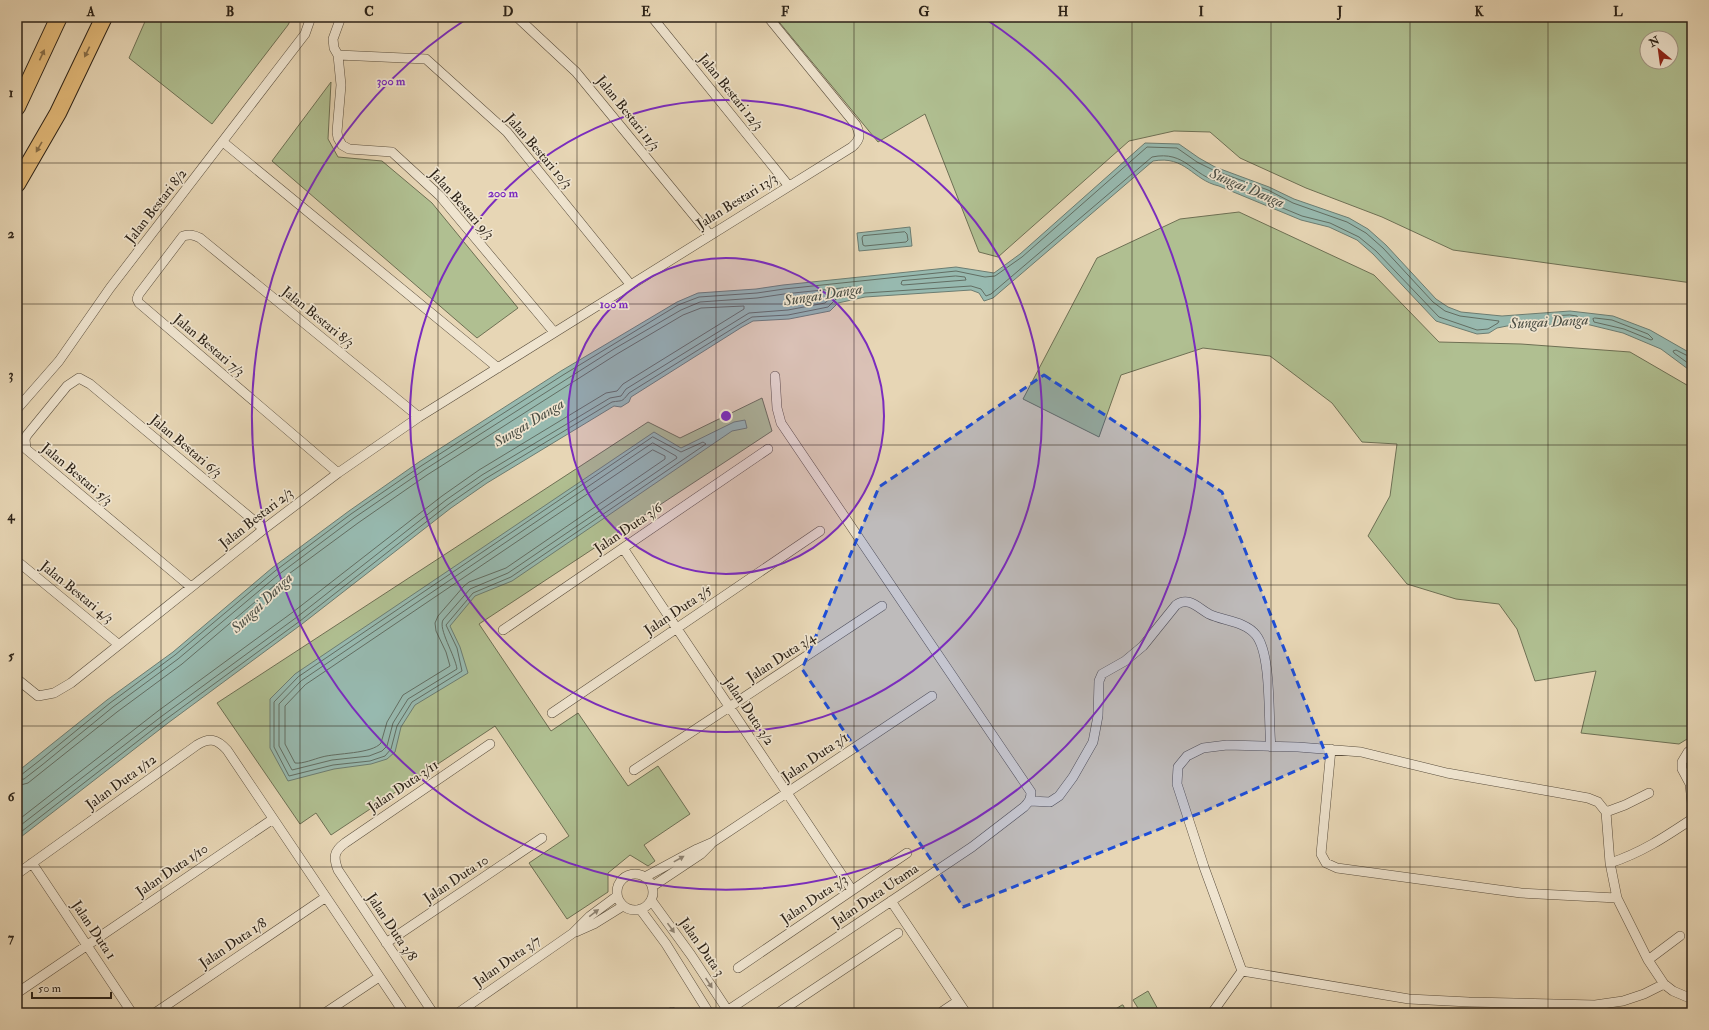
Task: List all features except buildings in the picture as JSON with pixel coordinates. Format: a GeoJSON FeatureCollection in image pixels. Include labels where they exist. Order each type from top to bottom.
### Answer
{"type":"FeatureCollection","features":[{"type":"Feature","properties":{"kind":"highway"},"geometry":{"type":"LineString","coordinates":[[17,107],[59,17]]}},
{"type":"Feature","properties":{"kind":"highway"},"geometry":{"type":"LineString","coordinates":[[17,184],[58,113],[104,17]]}},
{"type":"Feature","properties":{"kind":"street","name":"Jalan Bestari 8/2"},"geometry":{"type":"LineString","coordinates":[[17,409],[59,361],[110,288],[305,34],[311,17]]}},
{"type":"Feature","properties":{"kind":"street"},"geometry":{"type":"LineString","coordinates":[[338,55],[333,39],[341,17]]}},
{"type":"Feature","properties":{"kind":"street","name":"Jalan Bestari 11/3"},"geometry":{"type":"LineString","coordinates":[[517,17],[576,72],[710,235]]}},
{"type":"Feature","properties":{"kind":"street","name":"Jalan Bestari 12/3"},"geometry":{"type":"LineString","coordinates":[[652,17],[788,185]]}},
{"type":"Feature","properties":{"kind":"street","name":"Jalan Bestari 13/3"},"geometry":{"type":"LineString","coordinates":[[498,368],[788,185],[852,147],[859,141],[860,133],[850,116],[768,17]]}},
{"type":"Feature","properties":{"kind":"street","name":"Jalan Bestari 10/3"},"geometry":{"type":"LineString","coordinates":[[338,55],[426,59],[507,132],[630,284]]}},
{"type":"Feature","properties":{"kind":"street","name":"Jalan Bestari 9/3"},"geometry":{"type":"LineString","coordinates":[[338,55],[341,85],[337,132],[338,138],[342,145],[349,149],[392,152],[440,196],[554,332]]}},
{"type":"Feature","properties":{"kind":"street"},"geometry":{"type":"LineString","coordinates":[[223,142],[498,368]]}},
{"type":"Feature","properties":{"kind":"street","name":"Jalan Bestari 7/3"},"geometry":{"type":"LineString","coordinates":[[200,238],[195,235],[188,234],[183,236],[178,241],[138,294],[137,299],[139,303],[338,473]]}},
{"type":"Feature","properties":{"kind":"street","name":"Jalan Bestari 8/3"},"geometry":{"type":"LineString","coordinates":[[200,238],[419,417]]}},
{"type":"Feature","properties":{"kind":"street","name":"Jalan Bestari 2/3"},"geometry":{"type":"LineString","coordinates":[[17,679],[38,696],[54,693],[71,683],[264,529],[338,473],[419,417],[498,368]]}},
{"type":"Feature","properties":{"kind":"street"},"geometry":{"type":"LineString","coordinates":[[775,376],[777,408],[781,423],[1030,797],[1050,802],[1059,796],[1073,777],[1093,742],[1098,716],[1100,681],[1102,674],[1139,650],[1176,605],[1183,602],[1189,601],[1212,615],[1234,622],[1256,634],[1263,648],[1269,692],[1271,747]]}},
{"type":"Feature","properties":{"kind":"street","name":"Jalan Bestari 5/3"},"geometry":{"type":"LineString","coordinates":[[90,384],[78,378],[67,386],[27,435],[25,439],[26,449],[191,587]]}},
{"type":"Feature","properties":{"kind":"street","name":"Jalan Bestari 6/3"},"geometry":{"type":"LineString","coordinates":[[90,384],[264,529]]}},
{"type":"Feature","properties":{"kind":"street","name":"Jalan Duta 3/6"},"geometry":{"type":"LineString","coordinates":[[503,630],[768,449]]}},
{"type":"Feature","properties":{"kind":"street","name":"Jalan Duta 3/5"},"geometry":{"type":"LineString","coordinates":[[552,713],[820,531]]}},
{"type":"Feature","properties":{"kind":"street","name":"Jalan Duta 3/2"},"geometry":{"type":"LineString","coordinates":[[623,548],[852,890]]}},
{"type":"Feature","properties":{"kind":"street","name":"Jalan Bestari 4/3"},"geometry":{"type":"LineString","coordinates":[[17,561],[118,644]]}},
{"type":"Feature","properties":{"kind":"street","name":"Jalan Duta 3/4"},"geometry":{"type":"LineString","coordinates":[[634,770],[882,606]]}},
{"type":"Feature","properties":{"kind":"street","name":"Jalan Duta 3/1"},"geometry":{"type":"LineString","coordinates":[[652,886],[701,854],[713,842],[932,696]]}},
{"type":"Feature","properties":{"kind":"street","name":"Jalan Duta 1/12"},"geometry":{"type":"LineString","coordinates":[[17,874],[205,740],[214,740],[221,743],[273,819]]}},
{"type":"Feature","properties":{"kind":"street","name":"Jalan Duta 3/11"},"geometry":{"type":"LineString","coordinates":[[335,854],[338,847],[490,744]]}},
{"type":"Feature","properties":{"kind":"street"},"geometry":{"type":"LineString","coordinates":[[1242,971],[1204,867],[1177,784],[1178,767],[1187,756],[1203,748],[1226,745],[1330,749],[1361,752],[1447,773],[1588,798],[1598,802],[1606,812],[1610,863],[1617,898],[1648,960],[1664,984],[1692,999]]}},
{"type":"Feature","properties":{"kind":"street"},"geometry":{"type":"LineString","coordinates":[[1330,749],[1322,854],[1326,863],[1337,868],[1521,893],[1617,898]]}},
{"type":"Feature","properties":{"kind":"street"},"geometry":{"type":"LineString","coordinates":[[1692,749],[1688,752],[1682,762],[1682,769],[1690,784],[1692,803]]}},
{"type":"Feature","properties":{"kind":"street"},"geometry":{"type":"LineString","coordinates":[[1606,812],[1625,806],[1648,793]]}},
{"type":"Feature","properties":{"kind":"street","name":"Jalan Duta Utama"},"geometry":{"type":"LineString","coordinates":[[726,1012],[972,847],[1024,807],[1030,797]]}},
{"type":"Feature","properties":{"kind":"street"},"geometry":{"type":"LineString","coordinates":[[273,819],[404,1013]]}},
{"type":"Feature","properties":{"kind":"street","name":"Jalan Duta 1/10"},"geometry":{"type":"LineString","coordinates":[[17,992],[273,819]]}},
{"type":"Feature","properties":{"kind":"street"},"geometry":{"type":"LineString","coordinates":[[1610,863],[1630,856],[1655,844],[1692,819]]}},
{"type":"Feature","properties":{"kind":"street","name":"Jalan Duta 10"},"geometry":{"type":"LineString","coordinates":[[386,943],[542,838]]}},
{"type":"Feature","properties":{"kind":"street","name":"Jalan Duta 3/1"},"geometry":{"type":"LineString","coordinates":[[646,877],[698,848],[713,842]]}},
{"type":"Feature","properties":{"kind":"street","name":"Jalan Duta 3/3"},"geometry":{"type":"LineString","coordinates":[[738,968],[907,853]]}},
{"type":"Feature","properties":{"kind":"street","name":"Jalan Duta 3/8"},"geometry":{"type":"LineString","coordinates":[[335,854],[335,861],[338,870],[433,1013]]}},
{"type":"Feature","properties":{"kind":"street","name":"Jalan Duta 1"},"geometry":{"type":"LineString","coordinates":[[32,863],[132,1013]]}},
{"type":"Feature","properties":{"kind":"street"},"geometry":{"type":"LineString","coordinates":[[640,874],[646,877],[652,886],[653,894],[651,900],[640,910],[631,910],[623,906],[617,896],[619,884],[628,875],[640,874]]}},
{"type":"Feature","properties":{"kind":"street","name":"Jalan Duta 1/8"},"geometry":{"type":"LineString","coordinates":[[155,1013],[326,896]]}},
{"type":"Feature","properties":{"kind":"street","name":"Jalan Duta 3/7"},"geometry":{"type":"LineString","coordinates":[[458,1013],[573,933],[590,916],[617,896]]}},
{"type":"Feature","properties":{"kind":"street","name":"Jalan Duta 3"},"geometry":{"type":"LineString","coordinates":[[651,900],[691,955],[726,1012]]}},
{"type":"Feature","properties":{"kind":"street"},"geometry":{"type":"LineString","coordinates":[[891,901],[966,1013]]}},
{"type":"Feature","properties":{"kind":"street","name":"Jalan Duta 3/7"},"geometry":{"type":"LineString","coordinates":[[573,933],[594,924],[623,906]]}},
{"type":"Feature","properties":{"kind":"street","name":"Jalan Duta 3"},"geometry":{"type":"LineString","coordinates":[[640,910],[666,944],[709,1013]]}},
{"type":"Feature","properties":{"kind":"street"},"geometry":{"type":"LineString","coordinates":[[778,1013],[898,932]]}},
{"type":"Feature","properties":{"kind":"street"},"geometry":{"type":"LineString","coordinates":[[1648,960],[1680,936]]}},
{"type":"Feature","properties":{"kind":"street"},"geometry":{"type":"LineString","coordinates":[[1242,971],[1409,999],[1469,1002],[1595,1005],[1623,1001],[1644,994],[1664,984]]}},
{"type":"Feature","properties":{"kind":"street"},"geometry":{"type":"LineString","coordinates":[[1212,1013],[1242,971]]}},
{"type":"Feature","properties":{"kind":"street"},"geometry":{"type":"LineString","coordinates":[[325,1013],[379,977]]}},
{"type":"Feature","properties":{"kind":"street"},"geometry":{"type":"LineString","coordinates":[[940,1013],[958,1001]]}},
{"type":"Feature","properties":{"kind":"highlighted area"},"geometry":{"type":"Polygon","coordinates":[[[1044,375],[1222,492],[1327,757],[1205,811],[963,907],[802,669],[879,487],[1044,375]]]}},
{"type":"Feature","properties":{"kind":"green space"},"geometry":{"type":"Polygon","coordinates":[[[147,17],[292,17],[288,25],[212,124],[129,58],[147,17]]]}},
{"type":"Feature","properties":{"kind":"green space"},"geometry":{"type":"Polygon","coordinates":[[[775,17],[1692,17],[1692,283],[1453,250],[1382,217],[1306,188],[1240,158],[1210,132],[1174,131],[1129,141],[998,257],[979,252],[925,114],[878,142],[775,17]]]}},
{"type":"Feature","properties":{"kind":"green space"},"geometry":{"type":"Polygon","coordinates":[[[331,82],[328,139],[338,157],[382,161],[432,203],[518,308],[477,338],[272,161],[331,82]]]}},
{"type":"Feature","properties":{"kind":"green space"},"geometry":{"type":"Polygon","coordinates":[[[1239,212],[1374,275],[1439,342],[1521,344],[1630,352],[1692,388],[1692,736],[1679,744],[1581,733],[1596,671],[1535,681],[1517,629],[1499,604],[1456,599],[1407,584],[1368,536],[1390,496],[1397,444],[1362,442],[1332,403],[1270,356],[1203,348],[1121,375],[1099,437],[1023,399],[1097,258],[1180,219],[1239,212]]]}},
{"type":"Feature","properties":{"kind":"green space"},"geometry":{"type":"Polygon","coordinates":[[[762,398],[772,431],[479,624],[551,731],[578,713],[628,786],[658,766],[690,814],[644,845],[655,861],[648,866],[630,855],[608,873],[608,892],[567,919],[529,863],[569,836],[495,726],[331,835],[316,813],[300,824],[217,703],[648,422],[680,438],[762,398]]]}},
{"type":"Feature","properties":{"kind":"green space"},"geometry":{"type":"Polygon","coordinates":[[[1148,991],[1160,1013],[1141,1013],[1133,1000],[1148,991]]]}},
{"type":"Feature","properties":{"kind":"green space"},"geometry":{"type":"Polygon","coordinates":[[[1122,1005],[1127,1013],[1109,1013],[1122,1005]]]}},
{"type":"Feature","properties":{"kind":"water","name":"Sungai Danga"},"geometry":{"type":"Polygon","coordinates":[[[1145,143],[1179,144],[1215,167],[1269,187],[1294,199],[1349,218],[1368,229],[1386,245],[1436,299],[1448,307],[1461,312],[1502,316],[1570,311],[1613,316],[1650,330],[1692,354],[1692,370],[1688,369],[1661,349],[1623,333],[1586,324],[1507,326],[1497,328],[1489,333],[1477,334],[1436,321],[1373,254],[1357,240],[1329,227],[1301,220],[1210,183],[1181,165],[1164,160],[1153,161],[993,298],[984,301],[979,293],[971,290],[865,297],[838,303],[830,311],[789,319],[753,321],[742,327],[631,397],[629,402],[621,407],[614,406],[487,483],[451,508],[302,624],[168,723],[17,840],[17,772],[107,700],[173,652],[272,568],[349,511],[419,462],[561,371],[677,302],[698,293],[756,289],[956,267],[994,273],[1020,254],[1145,143]]]}},
{"type":"Feature","properties":{"kind":"water"},"geometry":{"type":"Polygon","coordinates":[[[910,227],[912,246],[859,251],[857,233],[910,227]]]}},
{"type":"Feature","properties":{"kind":"water"},"geometry":{"type":"Polygon","coordinates":[[[745,420],[747,428],[732,431],[512,581],[475,596],[450,626],[460,647],[468,673],[415,705],[401,727],[395,752],[387,759],[371,764],[334,769],[288,781],[270,748],[270,699],[295,674],[654,432],[681,448],[734,422],[745,420]]]}}]}
